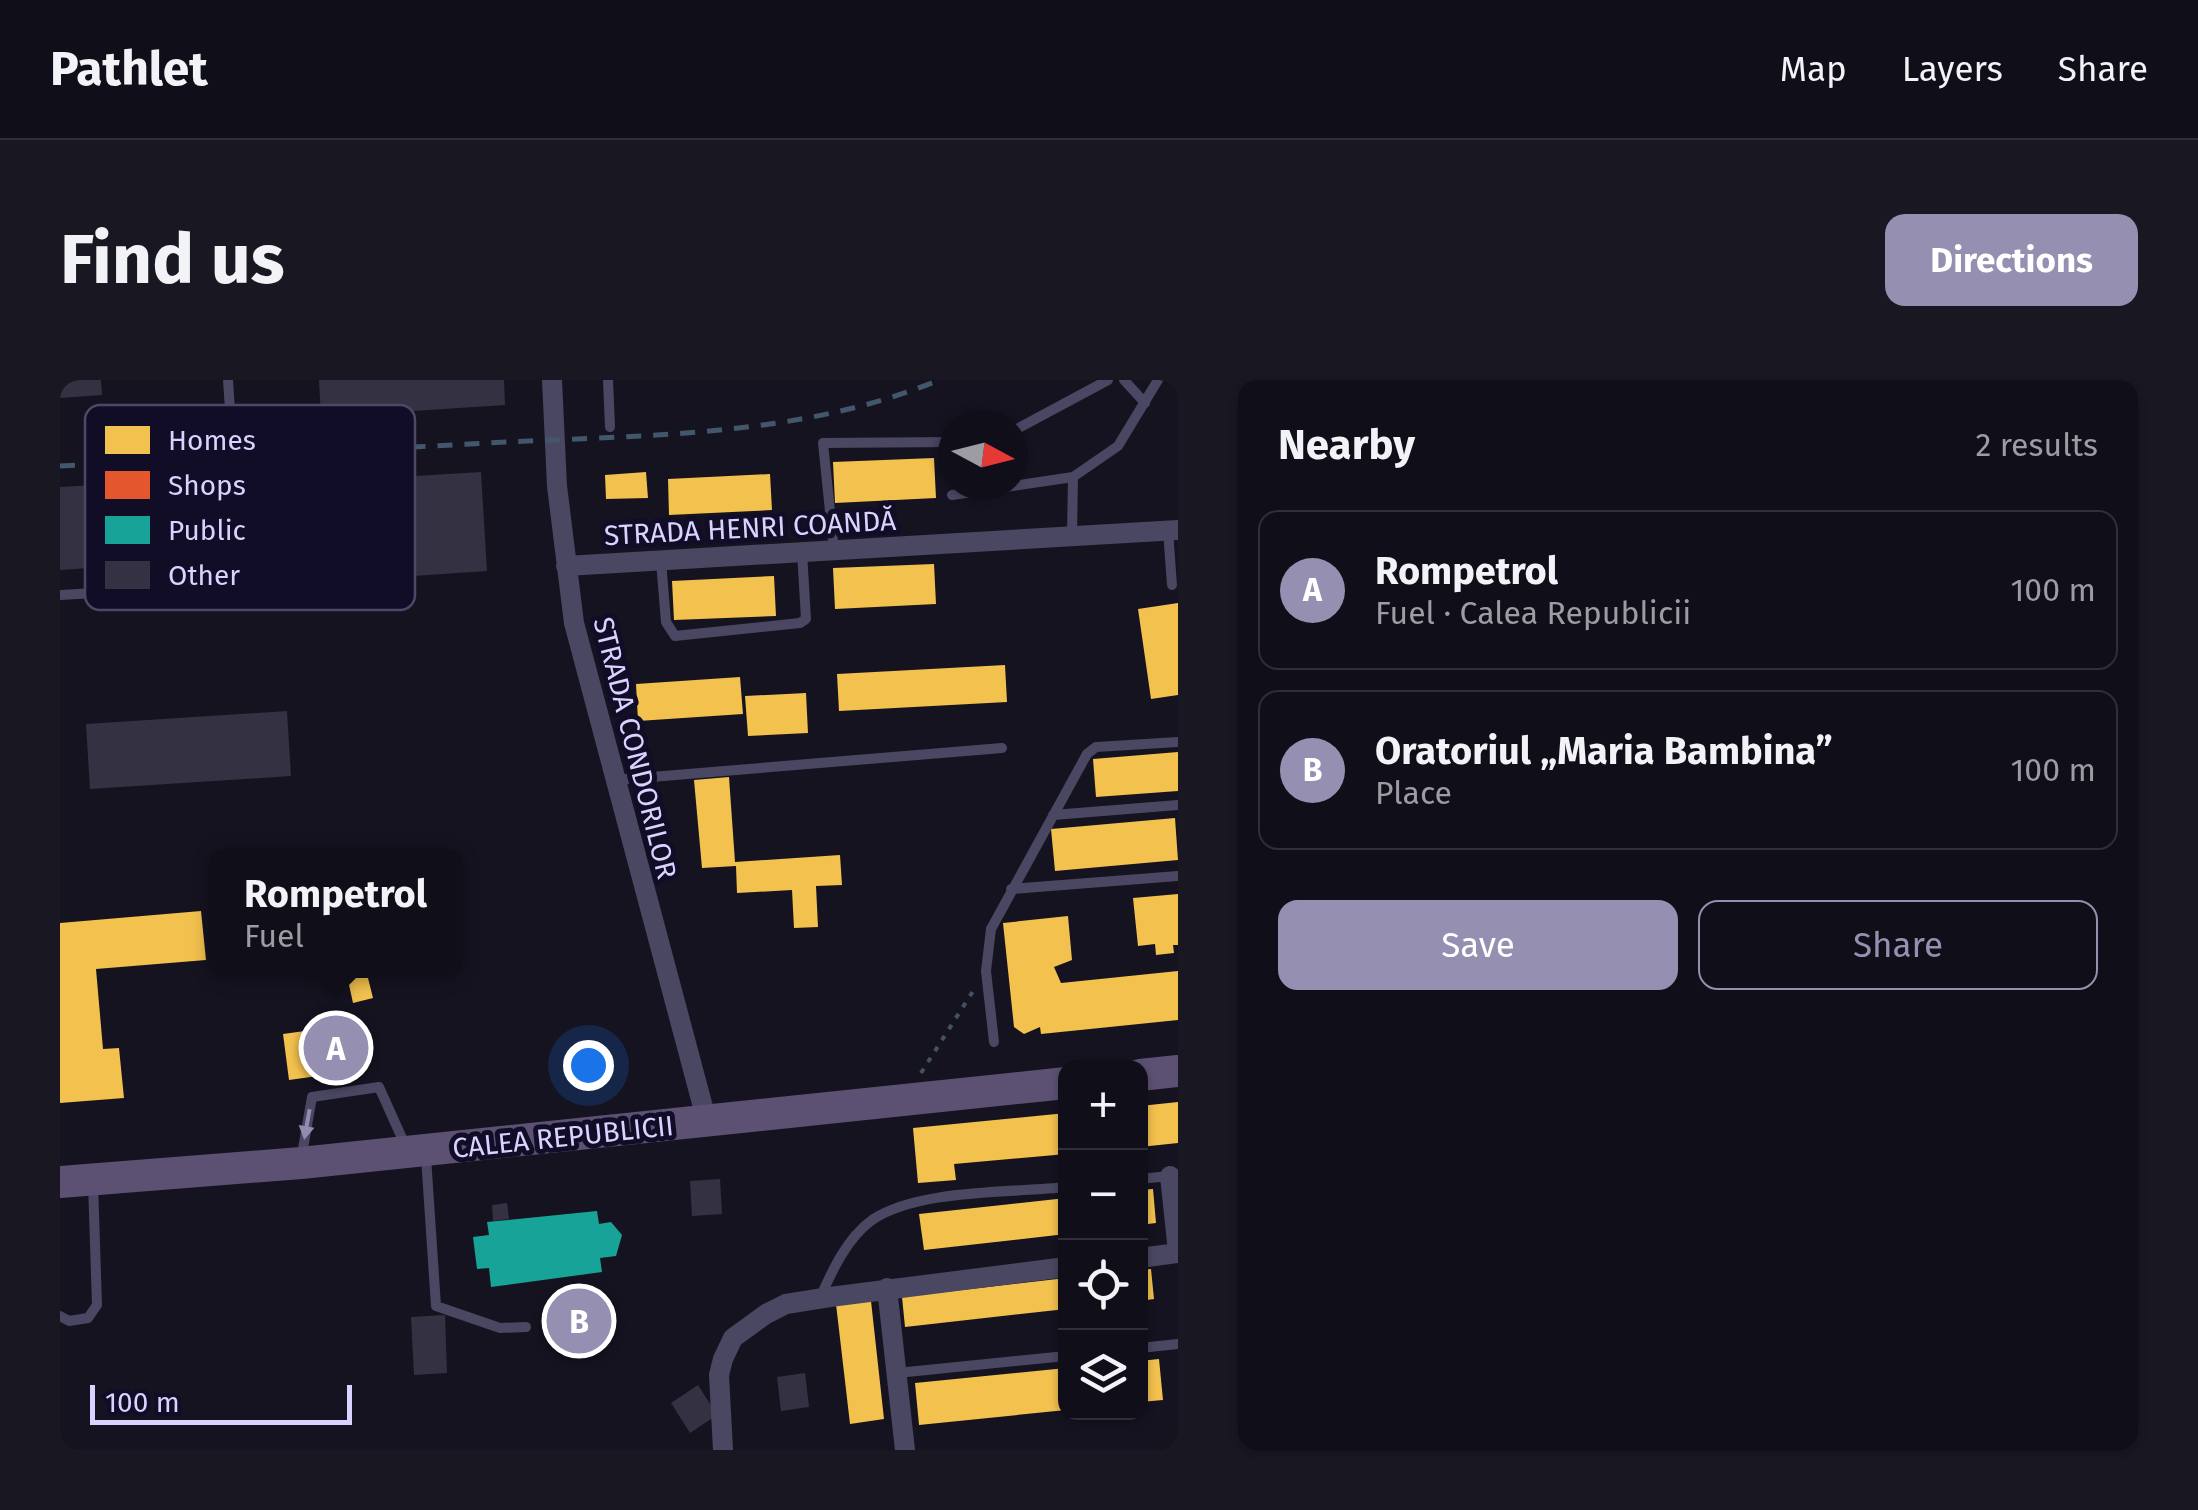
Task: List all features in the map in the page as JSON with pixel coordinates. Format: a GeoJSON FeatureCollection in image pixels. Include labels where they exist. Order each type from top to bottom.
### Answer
{"type":"FeatureCollection","features":[{"type":"Feature","properties":{"kind":"main road"},"geometry":{"type":"LineString","coordinates":[[1148,1074],[1178,1071]]}},
{"type":"Feature","properties":{"kind":"main road","name":"CALEA REPUBLICII"},"geometry":{"type":"LineString","coordinates":[[60,1182],[301,1164],[1058,1084]]}},
{"type":"Feature","properties":{"kind":"street","name":"STRADA CONDORILOR"},"geometry":{"type":"LineString","coordinates":[[552,380],[574,623],[707,1122]]}},
{"type":"Feature","properties":{"kind":"street","name":"STRADA HENRI COANDĂ"},"geometry":{"type":"LineString","coordinates":[[566,566],[1173,530]]}},
{"type":"Feature","properties":{"kind":"street"},"geometry":{"type":"LineString","coordinates":[[1148,1257],[1178,1253],[1174,1176]]}},
{"type":"Feature","properties":{"kind":"street"},"geometry":{"type":"LineString","coordinates":[[723,1450],[718,1375],[734,1338],[776,1309],[887,1288],[1058,1267]]}},
{"type":"Feature","properties":{"kind":"street"},"geometry":{"type":"LineString","coordinates":[[887,1288],[905,1450]]}},
{"type":"Feature","properties":{"kind":"lane"},"geometry":{"type":"LineString","coordinates":[[228,380],[230,405]]}},
{"type":"Feature","properties":{"kind":"lane"},"geometry":{"type":"LineString","coordinates":[[608,380],[610,426]]}},
{"type":"Feature","properties":{"kind":"lane"},"geometry":{"type":"LineString","coordinates":[[1028,423],[1108,380]]}},
{"type":"Feature","properties":{"kind":"lane"},"geometry":{"type":"LineString","coordinates":[[1124,380],[1145,403]]}},
{"type":"Feature","properties":{"kind":"lane"},"geometry":{"type":"LineString","coordinates":[[1028,484],[1073,477],[1118,446],[1158,380]]}},
{"type":"Feature","properties":{"kind":"lane"},"geometry":{"type":"LineString","coordinates":[[834,551],[823,444],[829,440],[938,442]]}},
{"type":"Feature","properties":{"kind":"lane"},"geometry":{"type":"LineString","coordinates":[[1072,536],[1073,477]]}},
{"type":"Feature","properties":{"kind":"lane"},"geometry":{"type":"LineString","coordinates":[[1172,585],[1173,530]]}},
{"type":"Feature","properties":{"kind":"lane"},"geometry":{"type":"LineString","coordinates":[[661,561],[666,622],[674,636],[800,624],[806,618],[802,552]]}},
{"type":"Feature","properties":{"kind":"lane"},"geometry":{"type":"LineString","coordinates":[[60,595],[85,594]]}},
{"type":"Feature","properties":{"kind":"lane"},"geometry":{"type":"LineString","coordinates":[[994,1042],[986,972],[991,929],[1087,754],[1096,748],[1178,742]]}},
{"type":"Feature","properties":{"kind":"lane"},"geometry":{"type":"LineString","coordinates":[[613,780],[1002,748]]}},
{"type":"Feature","properties":{"kind":"lane"},"geometry":{"type":"LineString","coordinates":[[1053,815],[1178,806]]}},
{"type":"Feature","properties":{"kind":"lane"},"geometry":{"type":"LineString","coordinates":[[1012,890],[1178,876]]}},
{"type":"Feature","properties":{"kind":"lane"},"geometry":{"type":"LineString","coordinates":[[301,1164],[312,1097],[379,1086],[417,1152],[436,1306],[500,1328],[526,1326]]}},
{"type":"Feature","properties":{"kind":"lane"},"geometry":{"type":"LineString","coordinates":[[1148,1178],[1174,1176]]}},
{"type":"Feature","properties":{"kind":"lane"},"geometry":{"type":"LineString","coordinates":[[60,1316],[68,1321],[88,1318],[97,1305],[93,1180]]}},
{"type":"Feature","properties":{"kind":"lane"},"geometry":{"type":"LineString","coordinates":[[820,1299],[835,1263],[871,1221],[891,1211],[956,1196],[1058,1188]]}},
{"type":"Feature","properties":{"kind":"lane"},"geometry":{"type":"LineString","coordinates":[[1148,1347],[1178,1344]]}},
{"type":"Feature","properties":{"kind":"lane"},"geometry":{"type":"LineString","coordinates":[[897,1373],[1058,1357]]}},
{"type":"Feature","properties":{"kind":"path"},"geometry":{"type":"LineString","coordinates":[[903,1100],[986,972]]}},
{"type":"Feature","properties":{"kind":"building: Homes"},"geometry":{"type":"Polygon","coordinates":[[[934,458],[936,498],[835,503],[833,462],[934,458]]]}},
{"type":"Feature","properties":{"kind":"building: Homes"},"geometry":{"type":"Polygon","coordinates":[[[646,472],[648,498],[606,499],[605,475],[646,472]]]}},
{"type":"Feature","properties":{"kind":"building: Homes"},"geometry":{"type":"Polygon","coordinates":[[[770,474],[772,510],[669,515],[668,479],[770,474]]]}},
{"type":"Feature","properties":{"kind":"building: Homes"},"geometry":{"type":"Polygon","coordinates":[[[934,564],[936,604],[835,609],[833,568],[934,564]]]}},
{"type":"Feature","properties":{"kind":"building: Homes"},"geometry":{"type":"Polygon","coordinates":[[[774,576],[776,616],[674,620],[672,581],[774,576]]]}},
{"type":"Feature","properties":{"kind":"building: Homes"},"geometry":{"type":"Polygon","coordinates":[[[1178,603],[1178,695],[1151,699],[1138,609],[1178,603]]]}},
{"type":"Feature","properties":{"kind":"building: Homes"},"geometry":{"type":"Polygon","coordinates":[[[1005,665],[1007,702],[839,711],[837,674],[1005,665]]]}},
{"type":"Feature","properties":{"kind":"building: Homes"},"geometry":{"type":"Polygon","coordinates":[[[740,677],[743,714],[638,721],[636,684],[740,677]]]}},
{"type":"Feature","properties":{"kind":"building: Homes"},"geometry":{"type":"Polygon","coordinates":[[[806,693],[808,733],[748,736],[745,696],[806,693]]]}},
{"type":"Feature","properties":{"kind":"building: Homes"},"geometry":{"type":"Polygon","coordinates":[[[1178,752],[1178,791],[1096,797],[1093,759],[1178,752]]]}},
{"type":"Feature","properties":{"kind":"building: Homes"},"geometry":{"type":"Polygon","coordinates":[[[729,777],[735,862],[840,855],[842,885],[816,886],[818,927],[794,928],[792,890],[737,893],[736,866],[702,868],[694,780],[729,777]]]}},
{"type":"Feature","properties":{"kind":"building: Homes"},"geometry":{"type":"Polygon","coordinates":[[[1175,818],[1178,860],[1055,871],[1051,829],[1175,818]]]}},
{"type":"Feature","properties":{"kind":"building: Homes"},"geometry":{"type":"Polygon","coordinates":[[[1178,894],[1178,945],[1173,945],[1174,953],[1156,955],[1155,944],[1138,946],[1133,898],[1178,894]]]}},
{"type":"Feature","properties":{"kind":"building: Homes"},"geometry":{"type":"Polygon","coordinates":[[[201,911],[206,960],[96,969],[103,1049],[119,1048],[124,1098],[60,1103],[60,923],[201,911]]]}},
{"type":"Feature","properties":{"kind":"building: Homes"},"geometry":{"type":"Polygon","coordinates":[[[1068,916],[1072,960],[1054,967],[1061,983],[1178,971],[1178,1020],[1041,1034],[1040,1027],[1024,1034],[1014,1027],[1003,923],[1068,916]]]}},
{"type":"Feature","properties":{"kind":"building: Homes"},"geometry":{"type":"Polygon","coordinates":[[[348,978],[368,978],[373,998],[353,1003],[348,978]]]}},
{"type":"Feature","properties":{"kind":"building: Homes"},"geometry":{"type":"Polygon","coordinates":[[[312,1030],[318,1076],[289,1080],[283,1034],[312,1030]]]}},
{"type":"Feature","properties":{"kind":"building: Homes"},"geometry":{"type":"Polygon","coordinates":[[[1178,1102],[1178,1143],[1148,1146],[1148,1105],[1178,1102]]]}},
{"type":"Feature","properties":{"kind":"building: Homes"},"geometry":{"type":"Polygon","coordinates":[[[1058,1114],[1058,1155],[954,1164],[956,1180],[918,1183],[913,1128],[1058,1114]]]}},
{"type":"Feature","properties":{"kind":"building: Homes"},"geometry":{"type":"Polygon","coordinates":[[[1148,1189],[1153,1189],[1156,1223],[1148,1224],[1148,1189]]]}},
{"type":"Feature","properties":{"kind":"building: Homes"},"geometry":{"type":"Polygon","coordinates":[[[1058,1199],[1058,1235],[924,1250],[919,1214],[1058,1199]]]}},
{"type":"Feature","properties":{"kind":"building: Homes"},"geometry":{"type":"Polygon","coordinates":[[[1148,1269],[1154,1299],[1148,1300],[1148,1269]]]}},
{"type":"Feature","properties":{"kind":"building: Homes"},"geometry":{"type":"Polygon","coordinates":[[[1058,1279],[1058,1310],[905,1327],[902,1297],[1058,1279]]]}},
{"type":"Feature","properties":{"kind":"building: Homes"},"geometry":{"type":"Polygon","coordinates":[[[871,1301],[884,1419],[850,1424],[836,1304],[871,1301]]]}},
{"type":"Feature","properties":{"kind":"building: Homes"},"geometry":{"type":"Polygon","coordinates":[[[1159,1359],[1163,1400],[1148,1401],[1148,1360],[1159,1359]]]}},
{"type":"Feature","properties":{"kind":"building: Homes"},"geometry":{"type":"Polygon","coordinates":[[[1058,1369],[1058,1411],[919,1425],[915,1383],[1058,1369]]]}},
{"type":"Feature","properties":{"kind":"building: Shops"},"geometry":{"type":"Polygon","coordinates":[[[347,1016],[356,1077],[330,1081],[327,1062],[316,1064],[313,1042],[325,1040],[322,1020],[347,1016]]]}},
{"type":"Feature","properties":{"kind":"building: Public"},"geometry":{"type":"Polygon","coordinates":[[[597,1211],[599,1224],[611,1222],[622,1235],[616,1256],[600,1258],[602,1272],[491,1287],[489,1268],[477,1269],[473,1237],[489,1235],[487,1222],[597,1211]]]}},
{"type":"Feature","properties":{"kind":"building: Public"},"geometry":{"type":"Polygon","coordinates":[[[603,1296],[607,1334],[553,1337],[551,1309],[568,1307],[567,1300],[603,1296]]]}},
{"type":"Feature","properties":{"kind":"building: Other"},"geometry":{"type":"Polygon","coordinates":[[[60,380],[101,380],[102,395],[60,398],[60,380]]]}},
{"type":"Feature","properties":{"kind":"building: Other"},"geometry":{"type":"Polygon","coordinates":[[[319,380],[504,380],[505,405],[415,411],[415,405],[320,405],[319,380]]]}},
{"type":"Feature","properties":{"kind":"building: Other"},"geometry":{"type":"Polygon","coordinates":[[[481,472],[487,571],[415,576],[415,476],[481,472]]]}},
{"type":"Feature","properties":{"kind":"building: Other"},"geometry":{"type":"Polygon","coordinates":[[[85,486],[85,568],[60,570],[60,487],[85,486]]]}},
{"type":"Feature","properties":{"kind":"building: Other"},"geometry":{"type":"Polygon","coordinates":[[[287,711],[291,776],[90,789],[86,724],[287,711]]]}},
{"type":"Feature","properties":{"kind":"building: Other"},"geometry":{"type":"Polygon","coordinates":[[[720,1179],[722,1214],[692,1216],[690,1181],[720,1179]]]}},
{"type":"Feature","properties":{"kind":"building: Other"},"geometry":{"type":"Polygon","coordinates":[[[507,1203],[509,1219],[493,1221],[492,1205],[507,1203]]]}},
{"type":"Feature","properties":{"kind":"building: Other"},"geometry":{"type":"Polygon","coordinates":[[[445,1315],[447,1373],[414,1375],[411,1317],[445,1315]]]}},
{"type":"Feature","properties":{"kind":"building: Other"},"geometry":{"type":"Polygon","coordinates":[[[805,1373],[809,1407],[781,1411],[777,1377],[805,1373]]]}},
{"type":"Feature","properties":{"kind":"building: Other"},"geometry":{"type":"Polygon","coordinates":[[[698,1385],[717,1415],[690,1433],[671,1403],[698,1385]]]}},
{"type":"Feature","properties":{"kind":"railway"},"geometry":{"type":"LineString","coordinates":[[415,447],[671,434],[781,422],[888,398],[939,380]]}},
{"type":"Feature","properties":{"kind":"railway"},"geometry":{"type":"LineString","coordinates":[[60,466],[85,465]]}},
{"type":"Feature","properties":{"kind":"place","name":"Rompetrol"},"geometry":{"type":"Point","coordinates":[336,1048]}},
{"type":"Feature","properties":{"kind":"place","name":"Oratoriul „Maria Bambina”"},"geometry":{"type":"Point","coordinates":[579,1321]}}]}
